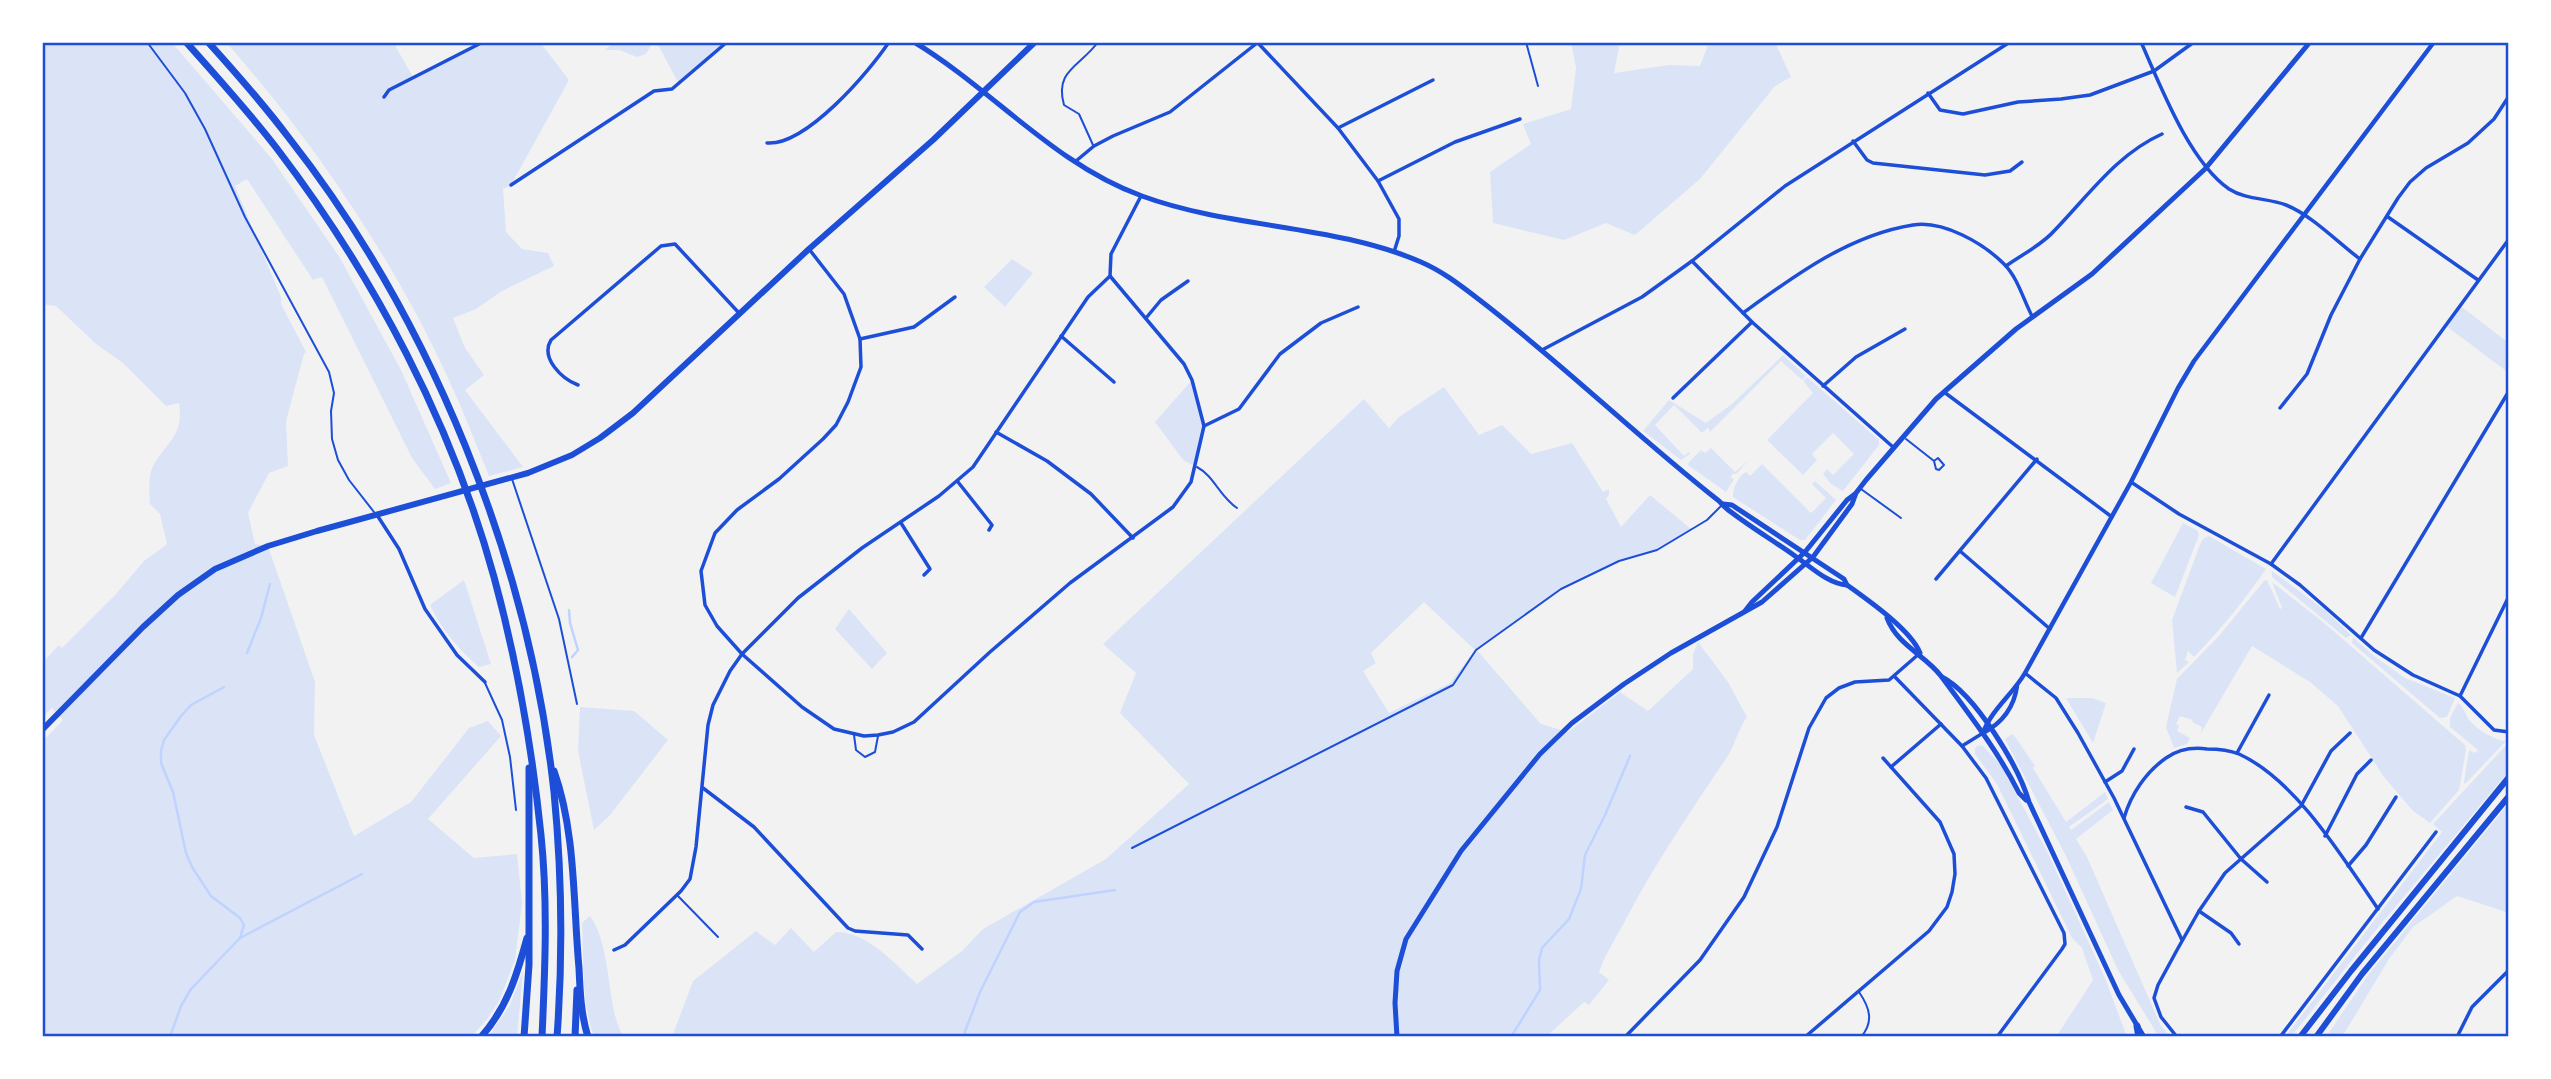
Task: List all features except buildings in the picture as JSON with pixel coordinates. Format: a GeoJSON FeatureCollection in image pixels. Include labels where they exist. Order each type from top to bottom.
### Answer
{"type":"FeatureCollection","features":[{"type":"Feature","properties":{"kind":"highway"},"geometry":{"type":"LineString","coordinates":[[186,42],[278,150],[353,261],[416,375],[471,509],[493,575],[509,639],[531,753],[541,837],[544,896],[542,1037]]}},
{"type":"Feature","properties":{"kind":"highway"},"geometry":{"type":"LineString","coordinates":[[208,42],[290,139],[368,252],[431,370],[487,504],[508,569],[528,650],[548,755],[558,836],[562,923],[557,1037]]}},
{"type":"Feature","properties":{"kind":"highway"},"geometry":{"type":"LineString","coordinates":[[524,1037],[530,927],[528,785],[531,753]]}},
{"type":"Feature","properties":{"kind":"highway"},"geometry":{"type":"LineString","coordinates":[[548,755],[563,797],[571,861],[582,1007],[588,1037]]}},
{"type":"Feature","properties":{"kind":"highway"},"geometry":{"type":"LineString","coordinates":[[481,1037],[512,991],[530,927]]}},
{"type":"Feature","properties":{"kind":"highway"},"geometry":{"type":"LineString","coordinates":[[575,1037],[578,958]]}},
{"type":"Feature","properties":{"kind":"highway"},"geometry":{"type":"LineString","coordinates":[[2137,1026],[2139,1037]]}},
{"type":"Feature","properties":{"kind":"main road"},"geometry":{"type":"LineString","coordinates":[[914,42],[985,91],[1074,162],[1105,181],[1178,207],[1315,232],[1394,252],[1443,273],[1542,350],[1727,510],[1839,585],[1847,586]]}},
{"type":"Feature","properties":{"kind":"main road"},"geometry":{"type":"LineString","coordinates":[[42,730],[143,627],[178,595],[215,569],[268,546],[512,478],[572,455],[603,436],[633,413],[809,249],[933,140],[1035,42]]}},
{"type":"Feature","properties":{"kind":"main road"},"geometry":{"type":"LineString","coordinates":[[1745,611],[1752,601],[1805,552],[1903,435],[1944,391],[2016,329],[2092,274],[2205,169],[2311,42]]}},
{"type":"Feature","properties":{"kind":"main road"},"geometry":{"type":"LineString","coordinates":[[1397,1037],[1395,989],[1402,948],[1438,887],[1481,825],[1540,754],[1572,723],[1649,667],[1762,602],[1807,564],[1852,504],[1858,491]]}},
{"type":"Feature","properties":{"kind":"main road"},"geometry":{"type":"LineString","coordinates":[[1723,504],[1732,505],[1813,557],[1844,579],[1847,586],[1887,618],[1895,621],[1942,677],[1983,733],[2019,793],[2029,802]]}},
{"type":"Feature","properties":{"kind":"main road"},"geometry":{"type":"LineString","coordinates":[[1942,677],[1951,681],[1991,729],[2025,790],[2119,995],[2144,1037]]}},
{"type":"Feature","properties":{"kind":"main road"},"geometry":{"type":"LineString","coordinates":[[2300,1037],[2509,777]]}},
{"type":"Feature","properties":{"kind":"main road"},"geometry":{"type":"LineString","coordinates":[[2316,1037],[2362,974],[2509,796]]}},
{"type":"Feature","properties":{"kind":"street"},"geometry":{"type":"LineString","coordinates":[[384,97],[390,90],[483,42]]}},
{"type":"Feature","properties":{"kind":"street"},"geometry":{"type":"LineString","coordinates":[[511,185],[654,91],[672,89],[727,42]]}},
{"type":"Feature","properties":{"kind":"street"},"geometry":{"type":"LineString","coordinates":[[767,143],[780,142],[796,134],[837,103],[873,66],[889,42]]}},
{"type":"Feature","properties":{"kind":"street"},"geometry":{"type":"LineString","coordinates":[[1074,162],[1094,146],[1113,136],[1170,112],[1257,42],[1338,128],[1378,181],[1399,219],[1399,236],[1394,252]]}},
{"type":"Feature","properties":{"kind":"street"},"geometry":{"type":"LineString","coordinates":[[1542,350],[1614,313],[1692,261],[1785,186],[2010,42]]}},
{"type":"Feature","properties":{"kind":"street"},"geometry":{"type":"LineString","coordinates":[[2141,42],[2184,133],[2205,169],[2231,190],[2286,205],[2360,259]]}},
{"type":"Feature","properties":{"kind":"street"},"geometry":{"type":"LineString","coordinates":[[1928,93],[1940,110],[1963,114],[2018,102],[2090,94],[2154,71],[2194,42]]}},
{"type":"Feature","properties":{"kind":"street"},"geometry":{"type":"LineString","coordinates":[[1983,733],[1987,722],[2018,685],[2050,629],[2194,361],[2434,42]]}},
{"type":"Feature","properties":{"kind":"street"},"geometry":{"type":"LineString","coordinates":[[1338,128],[1433,80]]}},
{"type":"Feature","properties":{"kind":"street"},"geometry":{"type":"LineString","coordinates":[[2280,408],[2307,374],[2331,315],[2360,259],[2410,182],[2426,168],[2468,143],[2494,119],[2509,96]]}},
{"type":"Feature","properties":{"kind":"street"},"geometry":{"type":"LineString","coordinates":[[1378,181],[1455,142],[1520,119]]}},
{"type":"Feature","properties":{"kind":"street"},"geometry":{"type":"LineString","coordinates":[[2006,266],[2053,233],[2080,201],[2143,142],[2162,134]]}},
{"type":"Feature","properties":{"kind":"street"},"geometry":{"type":"LineString","coordinates":[[1853,141],[1867,160],[1873,163],[1985,175],[2010,171],[2022,162]]}},
{"type":"Feature","properties":{"kind":"street"},"geometry":{"type":"LineString","coordinates":[[809,249],[844,294],[860,340],[861,367],[836,425],[779,479],[737,510],[715,533],[701,571],[705,605],[717,626],[742,654],[802,706],[830,727],[854,734],[878,735],[893,732],[914,722],[1070,583],[1173,507],[1191,482],[1204,426],[1192,380],[1184,364],[1110,276],[1111,254],[1142,196]]}},
{"type":"Feature","properties":{"kind":"street"},"geometry":{"type":"LineString","coordinates":[[2388,217],[2478,281]]}},
{"type":"Feature","properties":{"kind":"street"},"geometry":{"type":"LineString","coordinates":[[1743,313],[1829,255],[1877,234],[1915,224],[1951,229],[1986,249],[2006,266],[2033,317]]}},
{"type":"Feature","properties":{"kind":"street"},"geometry":{"type":"LineString","coordinates":[[2271,564],[2509,239]]}},
{"type":"Feature","properties":{"kind":"street"},"geometry":{"type":"LineString","coordinates":[[578,385],[566,381],[548,357],[547,347],[551,340],[660,246],[675,244],[741,315]]}},
{"type":"Feature","properties":{"kind":"street"},"geometry":{"type":"LineString","coordinates":[[1692,261],[1752,322],[1893,447]]}},
{"type":"Feature","properties":{"kind":"street"},"geometry":{"type":"LineString","coordinates":[[614,950],[625,945],[690,878],[703,788],[708,725],[713,705],[727,675],[742,654],[798,598],[862,548],[958,482],[973,467],[1088,297],[1110,276]]}},
{"type":"Feature","properties":{"kind":"street"},"geometry":{"type":"LineString","coordinates":[[1146,318],[1161,300],[1188,281]]}},
{"type":"Feature","properties":{"kind":"street"},"geometry":{"type":"LineString","coordinates":[[860,340],[914,327],[955,297]]}},
{"type":"Feature","properties":{"kind":"street"},"geometry":{"type":"LineString","coordinates":[[1204,426],[1239,409],[1280,354],[1321,323],[1358,307]]}},
{"type":"Feature","properties":{"kind":"street"},"geometry":{"type":"LineString","coordinates":[[1673,398],[1752,322]]}},
{"type":"Feature","properties":{"kind":"street"},"geometry":{"type":"LineString","coordinates":[[1823,386],[1856,357],[1905,329]]}},
{"type":"Feature","properties":{"kind":"street"},"geometry":{"type":"LineString","coordinates":[[1061,336],[1114,382]]}},
{"type":"Feature","properties":{"kind":"street"},"geometry":{"type":"LineString","coordinates":[[1944,391],[1952,400],[2037,459],[2112,517]]}},
{"type":"Feature","properties":{"kind":"street"},"geometry":{"type":"LineString","coordinates":[[2361,638],[2509,391]]}},
{"type":"Feature","properties":{"kind":"street"},"geometry":{"type":"LineString","coordinates":[[996,432],[1047,461],[1091,494],[1133,538]]}},
{"type":"Feature","properties":{"kind":"street"},"geometry":{"type":"LineString","coordinates":[[1936,579],[2037,459]]}},
{"type":"Feature","properties":{"kind":"street"},"geometry":{"type":"LineString","coordinates":[[958,482],[994,524],[989,530]]}},
{"type":"Feature","properties":{"kind":"street"},"geometry":{"type":"LineString","coordinates":[[2131,482],[2179,514],[2271,564],[2301,584],[2374,650],[2413,675],[2460,696],[2491,728],[2499,732],[2509,732]]}},
{"type":"Feature","properties":{"kind":"street"},"geometry":{"type":"LineString","coordinates":[[377,515],[399,549],[425,609],[457,654],[485,682]]}},
{"type":"Feature","properties":{"kind":"street"},"geometry":{"type":"LineString","coordinates":[[901,523],[930,569]]}},
{"type":"Feature","properties":{"kind":"street"},"geometry":{"type":"LineString","coordinates":[[1960,551],[2050,629]]}},
{"type":"Feature","properties":{"kind":"street"},"geometry":{"type":"LineString","coordinates":[[924,575],[934,565]]}},
{"type":"Feature","properties":{"kind":"street"},"geometry":{"type":"LineString","coordinates":[[2460,696],[2509,596]]}},
{"type":"Feature","properties":{"kind":"street"},"geometry":{"type":"LineString","coordinates":[[1625,1037],[1700,960],[1744,897],[1777,827],[1809,728],[1826,698],[1846,685],[1868,680],[1889,680],[1920,653]]}},
{"type":"Feature","properties":{"kind":"street"},"geometry":{"type":"LineString","coordinates":[[2025,673],[2056,698],[2124,818],[2182,940]]}},
{"type":"Feature","properties":{"kind":"street"},"geometry":{"type":"LineString","coordinates":[[1895,677],[1962,746],[1992,787],[2065,939],[2062,949],[1997,1037]]}},
{"type":"Feature","properties":{"kind":"street"},"geometry":{"type":"LineString","coordinates":[[1962,746],[2000,723],[2010,708],[2018,685]]}},
{"type":"Feature","properties":{"kind":"street"},"geometry":{"type":"LineString","coordinates":[[2237,753],[2270,695]]}},
{"type":"Feature","properties":{"kind":"street"},"geometry":{"type":"LineString","coordinates":[[1891,767],[1941,724]]}},
{"type":"Feature","properties":{"kind":"street"},"geometry":{"type":"LineString","coordinates":[[2177,1037],[2161,1017],[2154,998],[2182,940],[2225,873],[2301,806],[2331,751],[2350,733]]}},
{"type":"Feature","properties":{"kind":"street"},"geometry":{"type":"LineString","coordinates":[[2124,818],[2128,804],[2151,769],[2173,753],[2196,748],[2237,753],[2264,769],[2287,789],[2325,835],[2378,909]]}},
{"type":"Feature","properties":{"kind":"street"},"geometry":{"type":"LineString","coordinates":[[2105,782],[2128,763],[2134,749]]}},
{"type":"Feature","properties":{"kind":"street"},"geometry":{"type":"LineString","coordinates":[[1805,1037],[1936,924],[1947,907],[1955,874],[1954,854],[1940,822],[1883,758]]}},
{"type":"Feature","properties":{"kind":"street"},"geometry":{"type":"LineString","coordinates":[[2325,835],[2357,774],[2371,760]]}},
{"type":"Feature","properties":{"kind":"street"},"geometry":{"type":"LineString","coordinates":[[703,788],[754,827],[848,928],[855,931],[908,935],[922,949]]}},
{"type":"Feature","properties":{"kind":"street"},"geometry":{"type":"LineString","coordinates":[[2348,866],[2366,845],[2396,797]]}},
{"type":"Feature","properties":{"kind":"street"},"geometry":{"type":"LineString","coordinates":[[2186,807],[2203,812],[2241,859],[2267,882]]}},
{"type":"Feature","properties":{"kind":"street"},"geometry":{"type":"LineString","coordinates":[[2280,1037],[2436,832]]}},
{"type":"Feature","properties":{"kind":"street"},"geometry":{"type":"LineString","coordinates":[[2199,911],[2231,933],[2239,944]]}},
{"type":"Feature","properties":{"kind":"street"},"geometry":{"type":"LineString","coordinates":[[2457,1037],[2472,1007],[2509,970]]}},
{"type":"Feature","properties":{"kind":"lane"},"geometry":{"type":"LineString","coordinates":[[147,42],[177,82],[198,117],[245,217],[329,372],[334,393],[331,411],[332,439],[338,460],[349,480],[377,515]]}},
{"type":"Feature","properties":{"kind":"lane"},"geometry":{"type":"LineString","coordinates":[[1094,146],[1079,114],[1064,105],[1060,90],[1069,69],[1082,60],[1098,42]]}},
{"type":"Feature","properties":{"kind":"lane"},"geometry":{"type":"LineString","coordinates":[[1526,42],[1538,86]]}},
{"type":"Feature","properties":{"kind":"lane"},"geometry":{"type":"LineString","coordinates":[[1903,435],[1934,461]]}},
{"type":"Feature","properties":{"kind":"lane"},"geometry":{"type":"LineString","coordinates":[[1196,466],[1206,472],[1229,503],[1237,508]]}},
{"type":"Feature","properties":{"kind":"lane"},"geometry":{"type":"LineString","coordinates":[[512,478],[559,619],[577,704]]}},
{"type":"Feature","properties":{"kind":"lane"},"geometry":{"type":"LineString","coordinates":[[1858,491],[1901,518]]}},
{"type":"Feature","properties":{"kind":"lane"},"geometry":{"type":"LineString","coordinates":[[1132,848],[1453,685],[1476,650],[1561,589],[1619,561],[1657,550],[1707,520],[1723,504]]}},
{"type":"Feature","properties":{"kind":"lane"},"geometry":{"type":"LineString","coordinates":[[485,682],[502,720],[510,757],[516,810]]}},
{"type":"Feature","properties":{"kind":"lane"},"geometry":{"type":"LineString","coordinates":[[854,734],[856,750],[865,757],[875,752],[878,735]]}},
{"type":"Feature","properties":{"kind":"lane"},"geometry":{"type":"LineString","coordinates":[[676,895],[718,937]]}},
{"type":"Feature","properties":{"kind":"lane"},"geometry":{"type":"LineString","coordinates":[[1859,991],[1870,1011],[1869,1025],[1861,1037]]}},
{"type":"Feature","properties":{"kind":"shaded area"},"geometry":{"type":"Polygon","coordinates":[[[42,42],[172,42],[272,159],[340,258],[401,370],[451,483],[435,489],[412,458],[322,277],[313,280],[247,179],[235,186],[281,297],[281,304],[306,352],[286,421],[288,466],[269,473],[248,513],[255,544],[268,546],[315,682],[314,735],[354,836],[411,802],[469,728],[488,721],[501,736],[428,819],[474,858],[517,854],[522,903],[515,960],[499,1001],[471,1037],[42,1037],[42,742],[63,720],[52,708],[42,717],[42,663],[59,645],[62,648],[115,595],[144,561],[167,544],[160,514],[150,504],[150,480],[153,466],[177,431],[180,414],[179,403],[166,406],[123,363],[96,344],[56,306],[42,304],[42,42]]]}},
{"type":"Feature","properties":{"kind":"shaded area"},"geometry":{"type":"Polygon","coordinates":[[[226,42],[393,42],[413,77],[483,42],[540,42],[569,80],[511,185],[503,189],[506,232],[522,249],[548,253],[554,266],[502,291],[476,309],[453,318],[465,348],[484,375],[465,390],[523,467],[489,476],[454,390],[377,245],[290,119],[226,42]]]}},
{"type":"Feature","properties":{"kind":"shaded area"},"geometry":{"type":"Polygon","coordinates":[[[614,42],[727,42],[679,84],[657,43],[651,45],[646,54],[637,57],[619,50],[605,50],[614,42]]]}},
{"type":"Feature","properties":{"kind":"shaded area"},"geometry":{"type":"Polygon","coordinates":[[[1571,42],[1620,42],[1614,73],[1669,65],[1700,66],[1709,42],[1775,42],[1791,77],[1775,86],[1700,179],[1635,235],[1606,223],[1564,240],[1493,223],[1490,172],[1531,144],[1523,124],[1571,109],[1576,68],[1571,42]]]}},
{"type":"Feature","properties":{"kind":"shaded area"},"geometry":{"type":"Polygon","coordinates":[[[1012,259],[1033,273],[1005,307],[984,287],[1012,259]]]}},
{"type":"Feature","properties":{"kind":"shaded area"},"geometry":{"type":"Polygon","coordinates":[[[2459,305],[2509,343],[2509,373],[2445,325],[2459,305]]]}},
{"type":"Feature","properties":{"kind":"shaded area"},"geometry":{"type":"Polygon","coordinates":[[[1783,355],[1806,376],[1802,380],[1781,361],[1708,434],[1708,428],[1702,433],[1674,405],[1655,425],[1684,456],[1689,452],[1690,454],[1681,460],[1643,431],[1669,400],[1706,423],[1732,404],[1783,355]]]}},
{"type":"Feature","properties":{"kind":"shaded area"},"geometry":{"type":"Polygon","coordinates":[[[1807,377],[1879,440],[1879,445],[1843,491],[1831,484],[1823,474],[1827,469],[1833,475],[1854,454],[1833,433],[1812,454],[1817,460],[1803,475],[1767,440],[1813,393],[1803,381],[1807,377]]]}},
{"type":"Feature","properties":{"kind":"shaded area"},"geometry":{"type":"Polygon","coordinates":[[[1192,380],[1204,426],[1196,466],[1184,461],[1155,422],[1192,380]]]}},
{"type":"Feature","properties":{"kind":"shaded area"},"geometry":{"type":"Polygon","coordinates":[[[1444,387],[1479,435],[1502,425],[1531,454],[1572,443],[1603,492],[1609,489],[1606,499],[1621,527],[1650,495],[1691,529],[1657,550],[1619,561],[1561,589],[1476,649],[1541,724],[1568,732],[1620,692],[1648,711],[1693,669],[1693,655],[1698,642],[1728,682],[1747,717],[1728,755],[1637,899],[1599,972],[1609,980],[1589,1005],[1584,1002],[1546,1037],[672,1037],[693,981],[756,931],[775,945],[791,928],[814,952],[836,932],[848,933],[870,943],[917,984],[962,951],[983,929],[1106,859],[1189,784],[1120,713],[1136,673],[1103,644],[1364,399],[1389,428],[1399,417],[1444,387]],[[1424,602],[1371,653],[1376,663],[1363,671],[1389,713],[1450,683],[1475,650],[1424,602]]]}},
{"type":"Feature","properties":{"kind":"shaded area"},"geometry":{"type":"Polygon","coordinates":[[[1711,448],[1735,472],[1749,460],[1736,474],[1732,474],[1731,478],[1734,479],[1726,492],[1688,465],[1701,450],[1705,453],[1711,448]]]}},
{"type":"Feature","properties":{"kind":"shaded area"},"geometry":{"type":"Polygon","coordinates":[[[1762,464],[1811,513],[1826,498],[1812,484],[1815,481],[1836,500],[1805,540],[1800,540],[1733,497],[1741,476],[1746,472],[1750,476],[1762,464]]]}},
{"type":"Feature","properties":{"kind":"shaded area"},"geometry":{"type":"Polygon","coordinates":[[[2183,523],[2198,531],[2199,535],[2175,597],[2151,583],[2183,523]]]}},
{"type":"Feature","properties":{"kind":"shaded area"},"geometry":{"type":"Polygon","coordinates":[[[2209,536],[2266,569],[2214,636],[2194,657],[2188,651],[2185,660],[2189,662],[2177,673],[2172,620],[2201,542],[2209,536]]]}},
{"type":"Feature","properties":{"kind":"shaded area"},"geometry":{"type":"Polygon","coordinates":[[[2272,571],[2326,611],[2351,635],[2346,638],[2272,577],[2272,571]]]}},
{"type":"Feature","properties":{"kind":"shaded area"},"geometry":{"type":"Polygon","coordinates":[[[464,580],[491,664],[479,667],[451,639],[430,605],[464,580]]]}},
{"type":"Feature","properties":{"kind":"shaded area"},"geometry":{"type":"Polygon","coordinates":[[[2267,580],[2280,609],[2282,608],[2272,582],[2323,622],[2465,745],[2459,790],[2430,823],[2413,811],[2384,777],[2338,706],[2310,682],[2252,646],[2201,733],[2202,727],[2192,722],[2193,720],[2180,716],[2176,724],[2179,726],[2177,731],[2190,738],[2187,744],[2174,748],[2166,727],[2177,679],[2267,580]]]}},
{"type":"Feature","properties":{"kind":"shaded area"},"geometry":{"type":"Polygon","coordinates":[[[849,609],[887,653],[872,669],[835,629],[849,609]]]}},
{"type":"Feature","properties":{"kind":"shaded area"},"geometry":{"type":"Polygon","coordinates":[[[2353,637],[2405,678],[2455,698],[2447,717],[2440,718],[2352,643],[2353,637]]]}},
{"type":"Feature","properties":{"kind":"shaded area"},"geometry":{"type":"Polygon","coordinates":[[[2066,698],[2092,698],[2106,703],[2093,743],[2066,698]]]}},
{"type":"Feature","properties":{"kind":"shaded area"},"geometry":{"type":"Polygon","coordinates":[[[2458,703],[2477,727],[2506,741],[2465,784],[2469,750],[2475,753],[2478,750],[2450,727],[2450,718],[2458,703]]]}},
{"type":"Feature","properties":{"kind":"shaded area"},"geometry":{"type":"Polygon","coordinates":[[[580,707],[634,711],[668,740],[610,815],[594,830],[578,751],[580,707]]]}},
{"type":"Feature","properties":{"kind":"shaded area"},"geometry":{"type":"Polygon","coordinates":[[[2013,734],[2035,766],[2033,768],[2066,822],[2105,792],[2108,799],[2069,827],[2071,830],[2109,802],[2113,810],[2076,839],[2087,857],[2160,1024],[2170,1037],[2159,1037],[2118,970],[2065,854],[2005,739],[2013,734]]]}},
{"type":"Feature","properties":{"kind":"shaded area"},"geometry":{"type":"Polygon","coordinates":[[[2509,742],[2509,771],[2371,936],[2291,1037],[2285,1037],[2442,832],[2433,824],[2509,742]]]}},
{"type":"Feature","properties":{"kind":"shaded area"},"geometry":{"type":"Polygon","coordinates":[[[1978,745],[1983,746],[2000,764],[2047,851],[2105,978],[2127,1037],[2101,1037],[2096,1033],[2093,1037],[2056,1037],[2093,980],[2082,948],[2072,938],[1997,784],[1975,754],[1978,745]]]}},
{"type":"Feature","properties":{"kind":"shaded area"},"geometry":{"type":"Polygon","coordinates":[[[2509,803],[2509,913],[2457,896],[2413,927],[2389,959],[2342,1037],[2326,1037],[2368,975],[2509,803]]]}},
{"type":"Feature","properties":{"kind":"shaded area"},"geometry":{"type":"Polygon","coordinates":[[[590,916],[602,945],[615,1014],[625,1037],[594,1037],[584,981],[582,923],[590,916]]]}},
{"type":"Feature","properties":{"kind":"shaded area"},"geometry":{"type":"Polygon","coordinates":[[[523,971],[517,1037],[488,1037],[510,1005],[523,971]]]}},
{"type":"Feature","properties":{"kind":"waterway"},"geometry":{"type":"LineString","coordinates":[[247,653],[261,618],[270,584]]}},
{"type":"Feature","properties":{"kind":"waterway"},"geometry":{"type":"LineString","coordinates":[[569,610],[578,650],[572,657]]}},
{"type":"Feature","properties":{"kind":"waterway"},"geometry":{"type":"LineString","coordinates":[[224,687],[191,705],[181,716],[164,740],[161,763],[173,792],[186,853],[192,867],[211,896],[240,918],[244,925],[240,938]]}},
{"type":"Feature","properties":{"kind":"waterway"},"geometry":{"type":"LineString","coordinates":[[1511,1037],[1540,990],[1539,960],[1542,948],[1569,919],[1581,889],[1585,855],[1630,756]]}},
{"type":"Feature","properties":{"kind":"waterway"},"geometry":{"type":"LineString","coordinates":[[170,1037],[181,1006],[191,989],[240,938],[362,874]]}},
{"type":"Feature","properties":{"kind":"waterway"},"geometry":{"type":"LineString","coordinates":[[963,1037],[980,992],[1020,912],[1034,902],[1115,890]]}}]}
